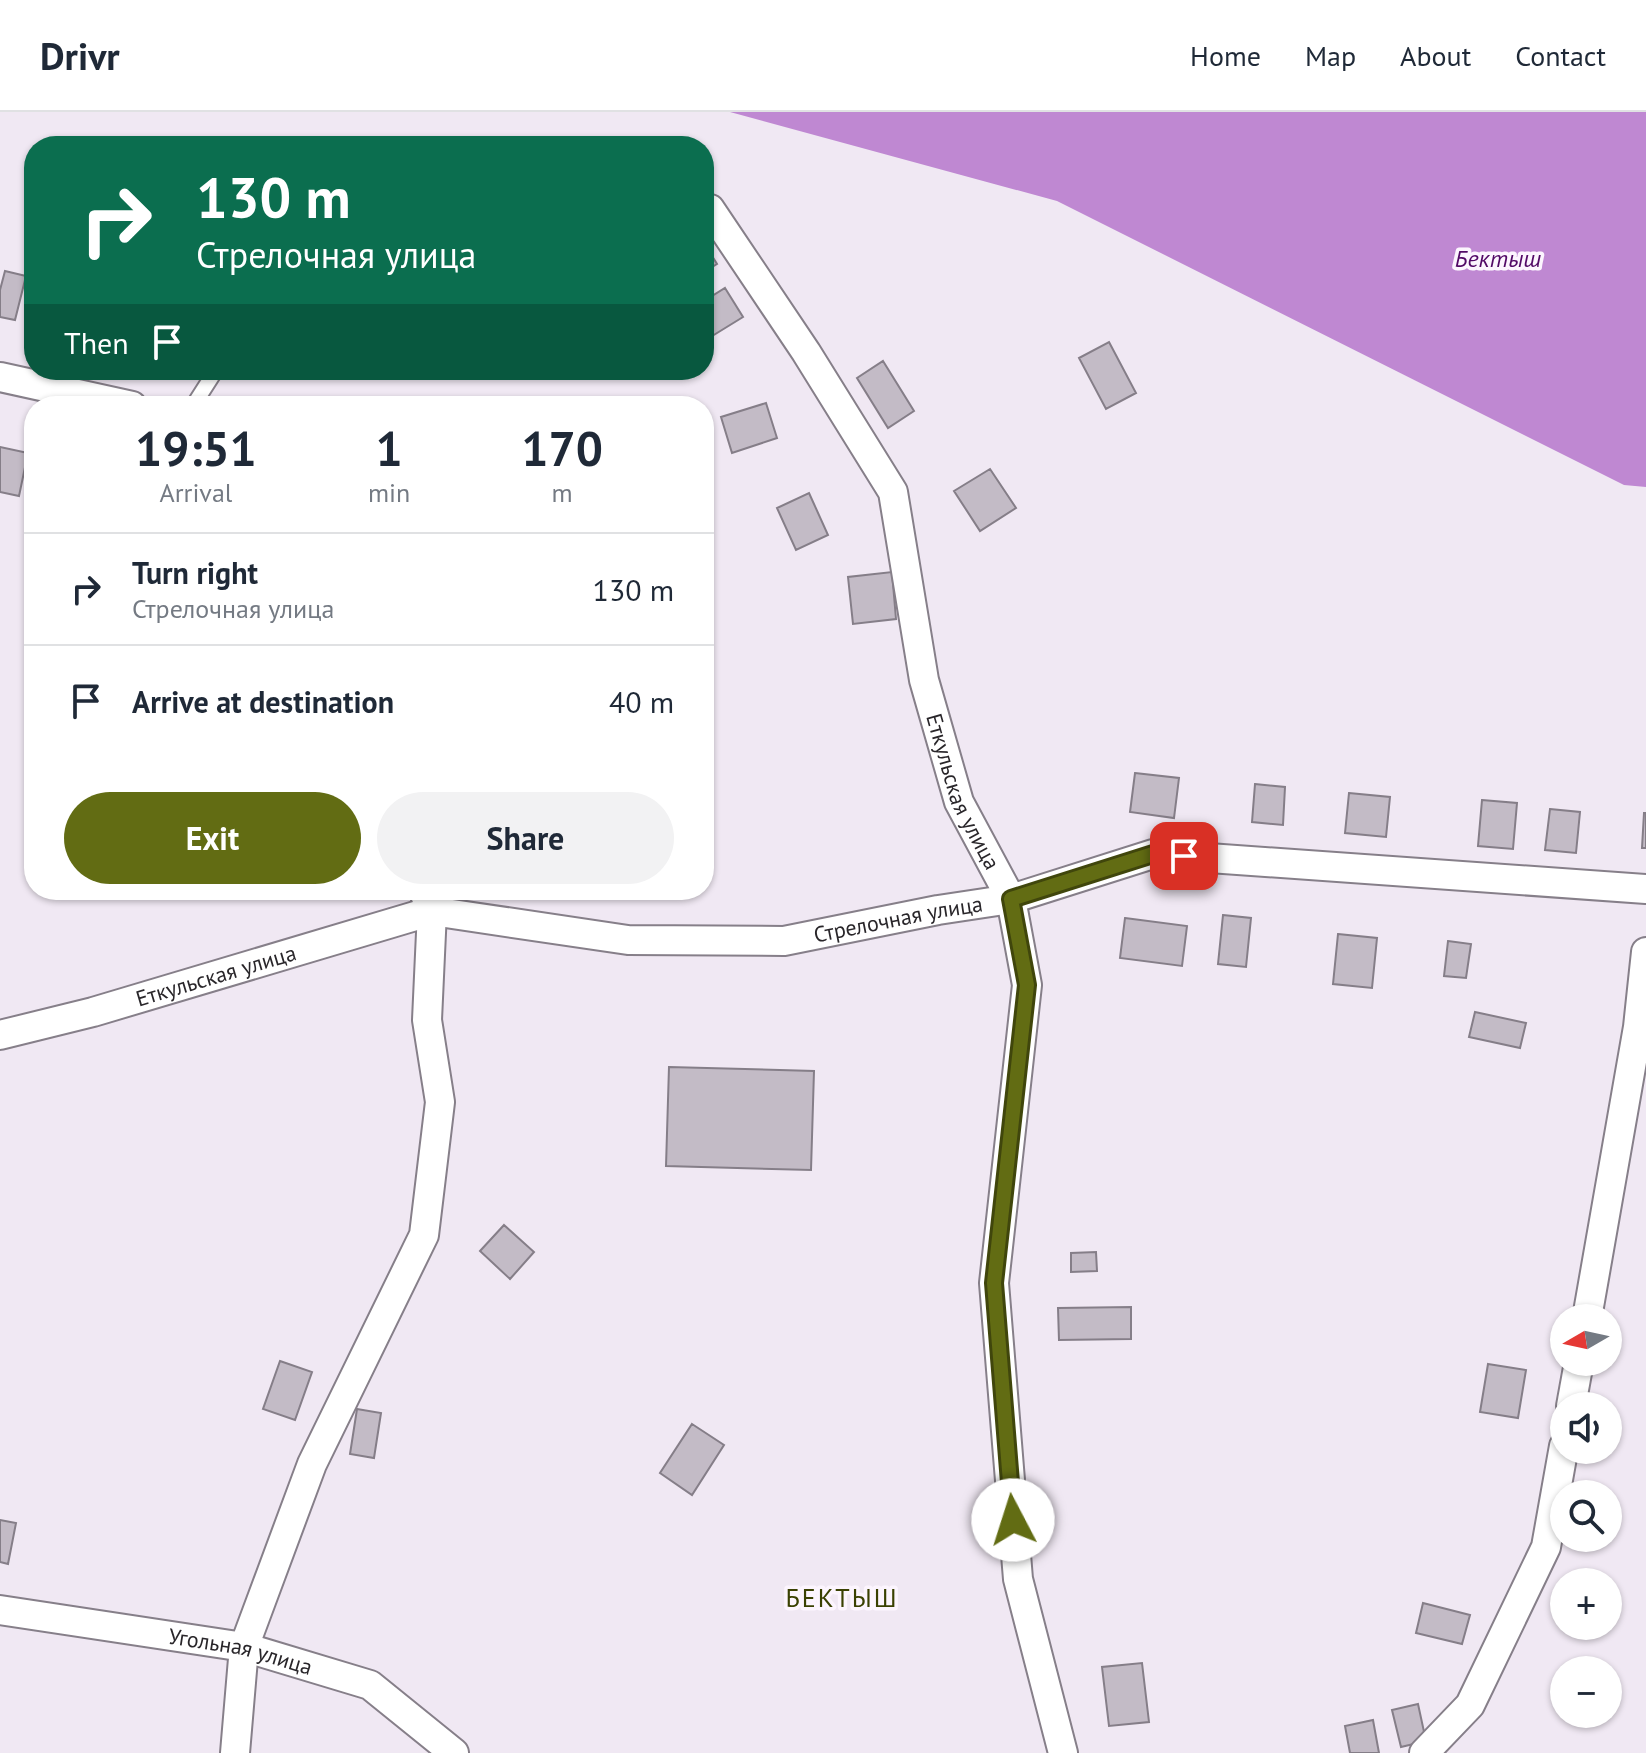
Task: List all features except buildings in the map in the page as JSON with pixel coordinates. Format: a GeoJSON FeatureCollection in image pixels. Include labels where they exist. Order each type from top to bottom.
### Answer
{"type":"FeatureCollection","features":[{"type":"Feature","properties":{"kind":"street","name":"Еткульская улица"},"geometry":{"type":"LineString","coordinates":[[714,219],[806,352],[893,492],[924,680],[959,802],[1011,899],[1027,985],[994,1283],[1018,1579],[1063,1753]]}},
{"type":"Feature","properties":{"kind":"street"},"geometry":{"type":"LineString","coordinates":[[0,377],[86,396]]}},
{"type":"Feature","properties":{"kind":"street","name":"Стрелочная улица"},"geometry":{"type":"LineString","coordinates":[[428,900],[628,940],[784,941],[938,910],[1011,899],[1153,854],[1646,889]]}},
{"type":"Feature","properties":{"kind":"street","name":"Еткульская улица"},"geometry":{"type":"LineString","coordinates":[[0,1035],[93,1012],[428,900]]}},
{"type":"Feature","properties":{"kind":"street"},"geometry":{"type":"LineString","coordinates":[[235,1753],[244,1647],[312,1464],[424,1235],[440,1102],[427,1020],[428,900]]}},
{"type":"Feature","properties":{"kind":"street"},"geometry":{"type":"LineString","coordinates":[[1589,1304],[1638,1027],[1646,952]]}},
{"type":"Feature","properties":{"kind":"street"},"geometry":{"type":"LineString","coordinates":[[1424,1753],[1470,1705],[1546,1547],[1561,1464]]}},
{"type":"Feature","properties":{"kind":"street","name":"Угольная улица"},"geometry":{"type":"LineString","coordinates":[[0,1610],[244,1647],[370,1685],[454,1753]]}},
{"type":"Feature","properties":{"kind":"water","name":"Бектыш"},"geometry":{"type":"Polygon","coordinates":[[[730,112],[1646,112],[1646,487],[1624,485],[1057,201],[730,112]]]}},
{"type":"Feature","properties":{"kind":"district","name":"БЕКТЫШ"},"geometry":{"type":"Point","coordinates":[842,1598]}},
{"type":"Feature","properties":{"kind":"route"},"geometry":{"type":"LineString","coordinates":[[1013,1520],[994,1283],[1027,985],[1011,899],[1153,854],[1184,856]]}}]}
